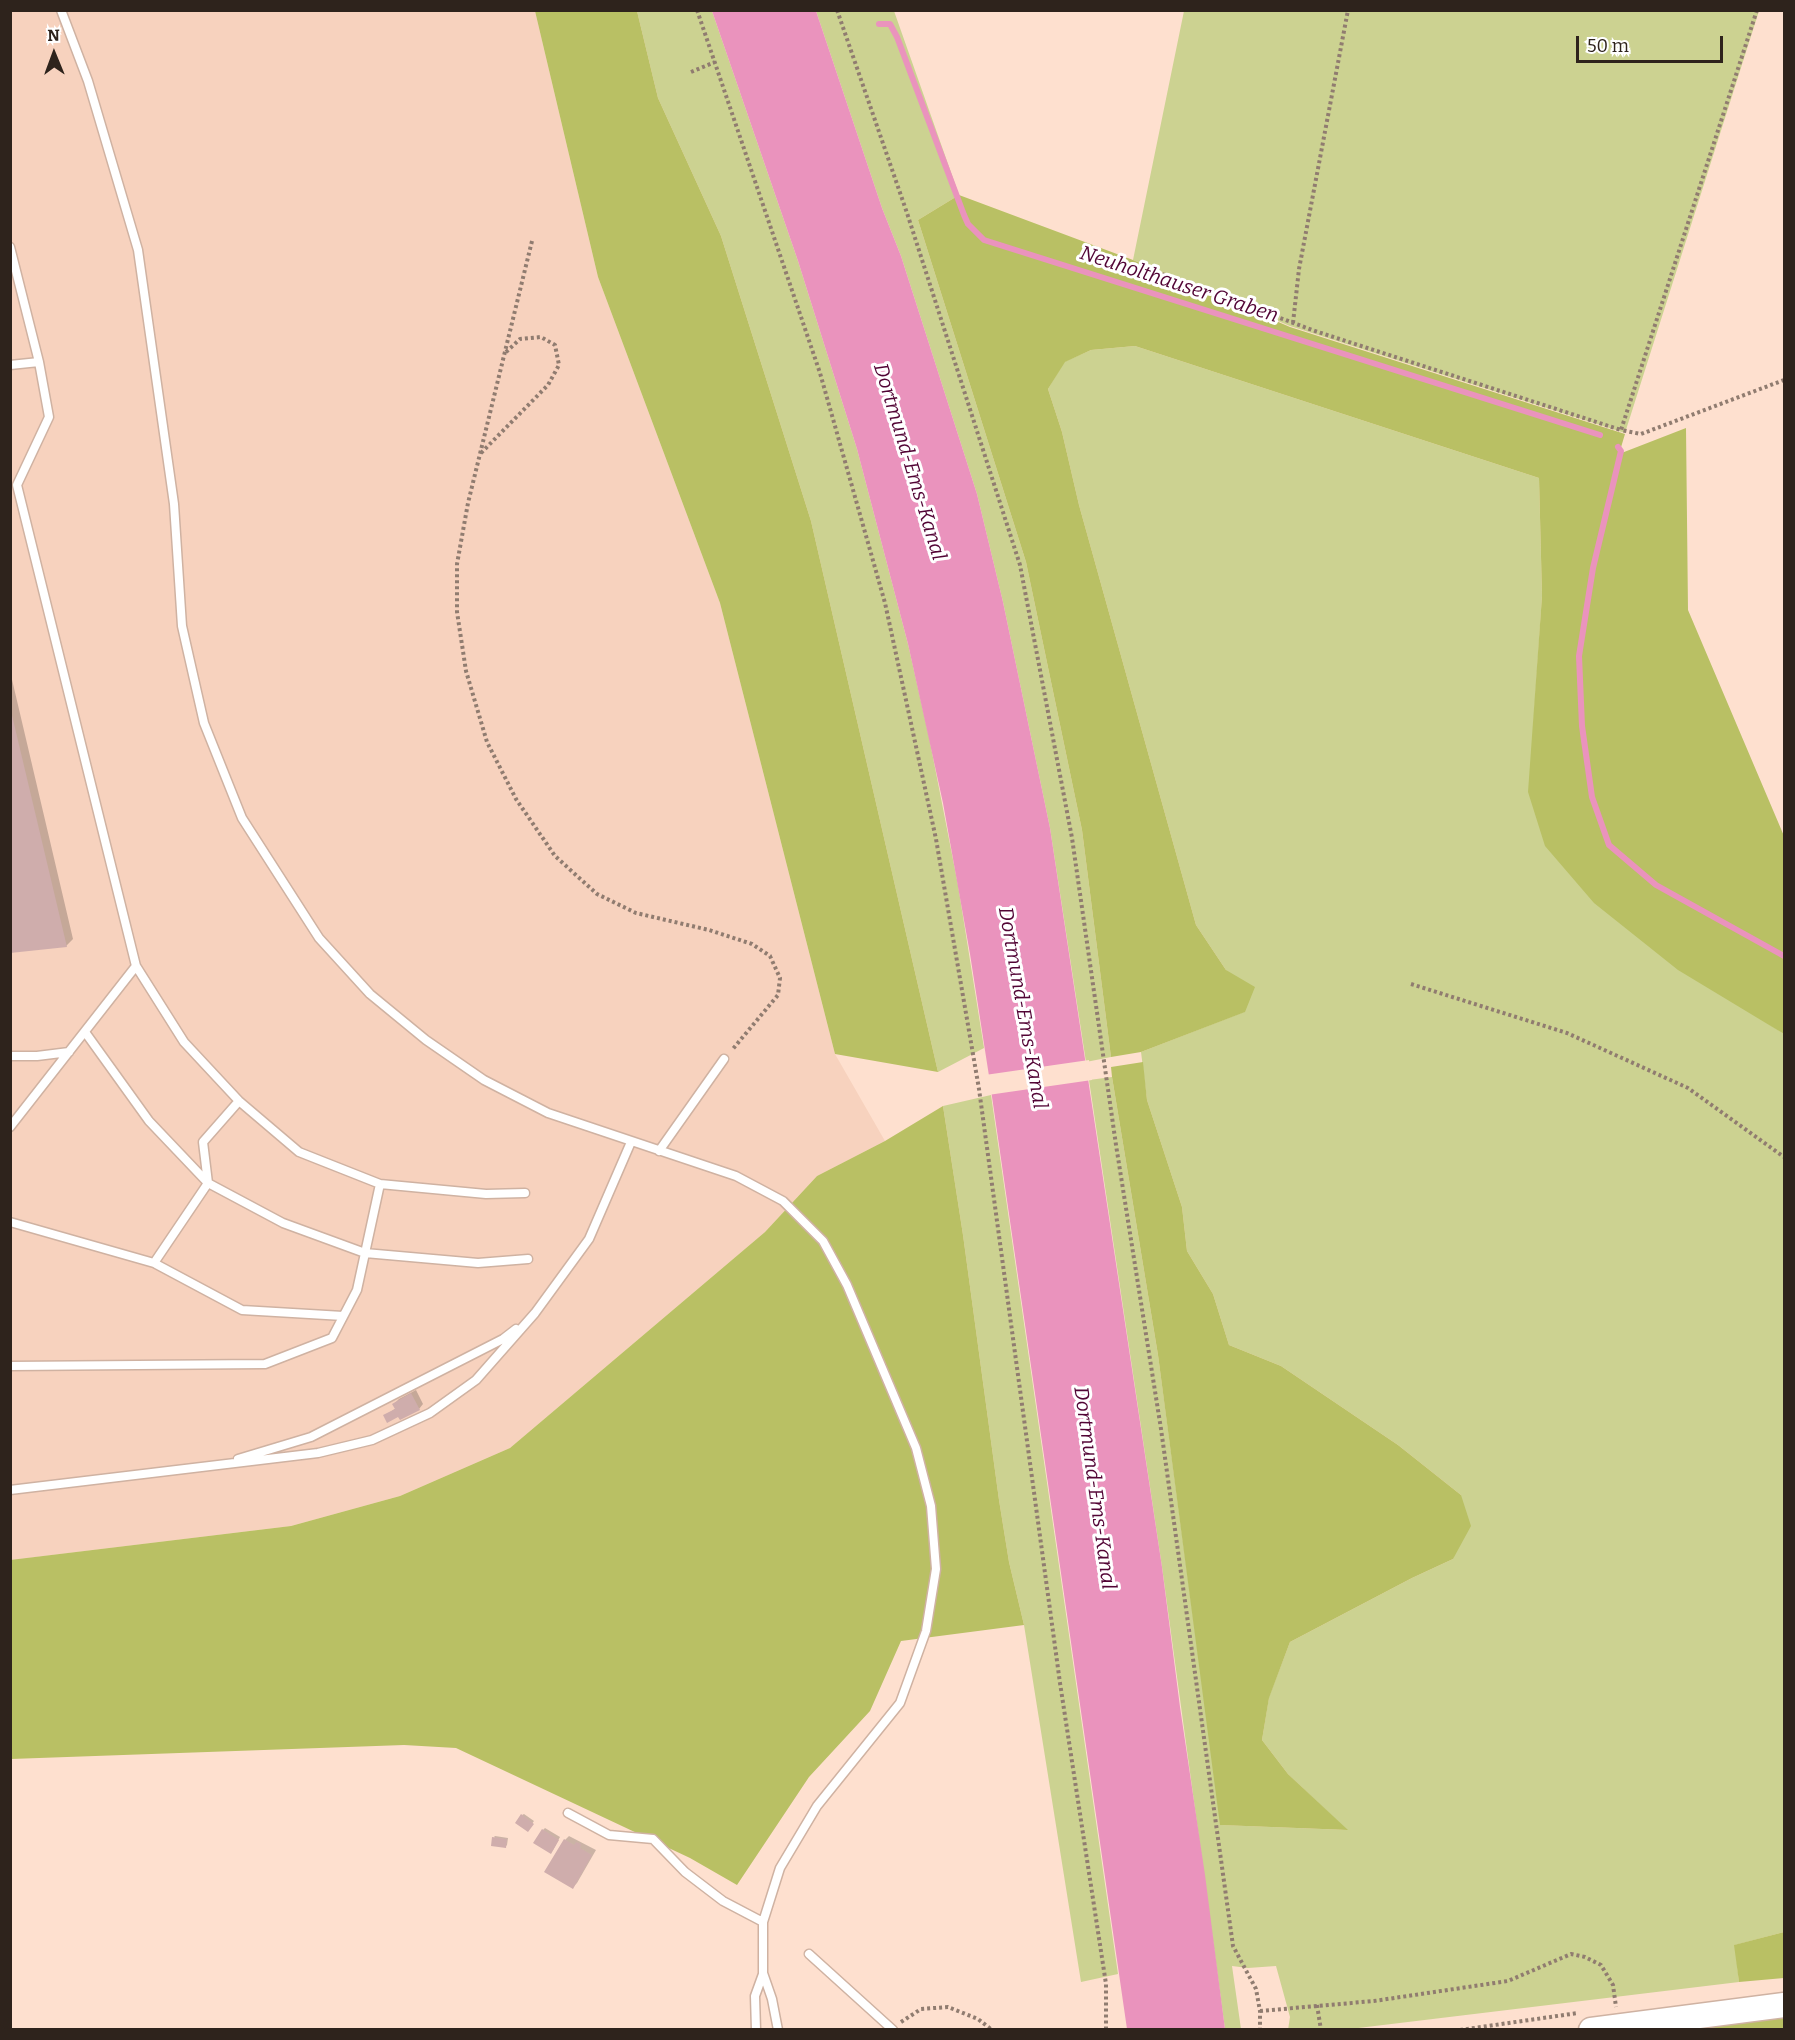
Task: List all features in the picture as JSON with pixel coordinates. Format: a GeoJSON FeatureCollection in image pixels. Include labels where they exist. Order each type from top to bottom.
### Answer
{"type":"FeatureCollection","features":[{"type":"Feature","properties":{"kind":"main road"},"geometry":{"type":"LineString","coordinates":[[1591,2030],[1785,2005]]}},
{"type":"Feature","properties":{"kind":"lane"},"geometry":{"type":"LineString","coordinates":[[61,10],[88,81],[138,250],[174,504],[182,626],[204,723],[242,818],[320,938],[370,994],[426,1040],[484,1080],[548,1113],[719,1170],[756,1185],[783,1201],[823,1241],[847,1285],[916,1448],[931,1506],[936,1569],[926,1631],[900,1703],[817,1806],[780,1869],[762,1922],[763,1973],[772,1999],[778,2030]]}},
{"type":"Feature","properties":{"kind":"lane"},"geometry":{"type":"LineString","coordinates":[[10,247],[39,362],[49,417],[17,485],[136,966],[184,1042],[239,1101],[299,1152],[380,1184],[486,1194],[525,1193]]}},
{"type":"Feature","properties":{"kind":"lane"},"geometry":{"type":"LineString","coordinates":[[10,364],[39,362]]}},
{"type":"Feature","properties":{"kind":"lane"},"geometry":{"type":"LineString","coordinates":[[10,1127],[136,966]]}},
{"type":"Feature","properties":{"kind":"lane"},"geometry":{"type":"LineString","coordinates":[[85,1032],[149,1121],[208,1183],[283,1223],[365,1253],[478,1263],[528,1259]]}},
{"type":"Feature","properties":{"kind":"lane"},"geometry":{"type":"LineString","coordinates":[[10,1056],[37,1056],[69,1052]]}},
{"type":"Feature","properties":{"kind":"lane"},"geometry":{"type":"LineString","coordinates":[[659,1151],[724,1059]]}},
{"type":"Feature","properties":{"kind":"lane"},"geometry":{"type":"LineString","coordinates":[[154,1263],[208,1183],[202,1142],[239,1101]]}},
{"type":"Feature","properties":{"kind":"lane"},"geometry":{"type":"LineString","coordinates":[[10,1490],[318,1453],[372,1440],[430,1413],[476,1380],[535,1313],[589,1239],[631,1142]]}},
{"type":"Feature","properties":{"kind":"lane"},"geometry":{"type":"LineString","coordinates":[[10,1365],[265,1364],[332,1338],[357,1290],[380,1184]]}},
{"type":"Feature","properties":{"kind":"lane"},"geometry":{"type":"LineString","coordinates":[[10,1222],[154,1263],[242,1310],[344,1316]]}},
{"type":"Feature","properties":{"kind":"lane"},"geometry":{"type":"LineString","coordinates":[[214,1466],[310,1437],[503,1339],[535,1313]]}},
{"type":"Feature","properties":{"kind":"lane"},"geometry":{"type":"LineString","coordinates":[[568,1813],[609,1835],[653,1839],[685,1872],[723,1901],[762,1922]]}},
{"type":"Feature","properties":{"kind":"lane"},"geometry":{"type":"LineString","coordinates":[[809,1954],[895,2030]]}},
{"type":"Feature","properties":{"kind":"lane"},"geometry":{"type":"LineString","coordinates":[[756,2030],[755,1996],[763,1973]]}},
{"type":"Feature","properties":{"kind":"path"},"geometry":{"type":"LineString","coordinates":[[697,10],[820,373],[885,603],[936,839],[979,1089],[1060,1683],[1106,1984],[1106,2030]]}},
{"type":"Feature","properties":{"kind":"path"},"geometry":{"type":"LineString","coordinates":[[837,10],[907,213],[1020,565],[1072,838],[1116,1145],[1161,1429],[1233,1946],[1256,1989],[1260,2011],[1260,2030]]}},
{"type":"Feature","properties":{"kind":"path"},"geometry":{"type":"LineString","coordinates":[[1293,323],[1299,269],[1348,10]]}},
{"type":"Feature","properties":{"kind":"path"},"geometry":{"type":"LineString","coordinates":[[1621,430],[1757,10]]}},
{"type":"Feature","properties":{"kind":"path"},"geometry":{"type":"LineString","coordinates":[[691,72],[714,62]]}},
{"type":"Feature","properties":{"kind":"path"},"geometry":{"type":"LineString","coordinates":[[532,242],[468,503],[457,564],[457,612],[466,670],[488,742],[516,799],[555,856],[597,894],[636,913],[709,930],[752,944],[770,956],[780,978],[778,995],[724,1059]]}},
{"type":"Feature","properties":{"kind":"path"},"geometry":{"type":"LineString","coordinates":[[1151,270],[1293,323],[1621,430],[1641,434],[1785,380]]}},
{"type":"Feature","properties":{"kind":"path"},"geometry":{"type":"LineString","coordinates":[[480,454],[548,385],[559,365],[555,345],[541,337],[520,339],[505,354]]}},
{"type":"Feature","properties":{"kind":"path"},"geometry":{"type":"LineString","coordinates":[[1411,984],[1568,1033],[1688,1088],[1785,1157]]}},
{"type":"Feature","properties":{"kind":"path"},"geometry":{"type":"LineString","coordinates":[[1260,2011],[1374,2001],[1508,1981],[1571,1954],[1586,1957],[1601,1965],[1613,1985],[1618,2026]]}},
{"type":"Feature","properties":{"kind":"path"},"geometry":{"type":"LineString","coordinates":[[1317,2005],[1321,2030]]}},
{"type":"Feature","properties":{"kind":"path"},"geometry":{"type":"LineString","coordinates":[[895,2030],[902,2020],[921,2009],[948,2007],[978,2019],[992,2030]]}},
{"type":"Feature","properties":{"kind":"shaded area"},"geometry":{"type":"Polygon","coordinates":[[[10,11],[535,11],[598,277],[720,603],[835,1054],[885,1141],[817,1176],[765,1232],[510,1448],[400,1496],[291,1526],[11,1560],[10,11]]]}},
{"type":"Feature","properties":{"kind":"green space"},"geometry":{"type":"Polygon","coordinates":[[[535,11],[637,11],[658,98],[721,236],[811,521],[938,1072],[835,1054],[720,603],[598,277],[535,11]]]}},
{"type":"Feature","properties":{"kind":"green space"},"geometry":{"type":"Polygon","coordinates":[[[637,11],[712,11],[798,261],[857,449],[908,644],[929,737],[958,885],[984,1048],[938,1072],[811,521],[721,236],[658,98],[637,11]]]}},
{"type":"Feature","properties":{"kind":"green space"},"geometry":{"type":"Polygon","coordinates":[[[816,11],[894,11],[959,195],[918,220],[1026,562],[1082,830],[1111,1057],[1086,1062],[1050,828],[1003,602],[977,494],[901,256],[882,208],[816,11]]]}},
{"type":"Feature","properties":{"kind":"green space"},"geometry":{"type":"Polygon","coordinates":[[[1184,11],[1759,11],[1625,433],[1290,326],[1133,260],[1184,11]]]}},
{"type":"Feature","properties":{"kind":"green space"},"geometry":{"type":"Polygon","coordinates":[[[959,195],[1133,260],[1290,327],[1625,434],[1619,454],[1686,428],[1688,610],[1784,836],[1784,1034],[1678,970],[1594,903],[1545,846],[1528,792],[1542,596],[1539,478],[1135,346],[1091,350],[1065,362],[1048,389],[1062,432],[1079,505],[1196,925],[1226,970],[1255,987],[1245,1012],[1141,1052],[1111,1057],[1082,830],[1026,562],[918,220],[959,195]]]}},
{"type":"Feature","properties":{"kind":"green space"},"geometry":{"type":"Polygon","coordinates":[[[1135,346],[1539,478],[1542,596],[1533,731],[1769,1024],[1784,1034],[1784,1932],[1735,1945],[1739,1982],[1350,2029],[1288,2030],[1290,2017],[1276,1966],[1248,1968],[1232,1966],[1241,2029],[1225,2029],[1162,1567],[1089,1080],[1112,1077],[1158,1355],[1221,1825],[1347,1830],[1288,1774],[1262,1740],[1269,1697],[1290,1642],[1453,1559],[1461,1495],[1398,1445],[1281,1366],[1229,1345],[1213,1294],[1187,1251],[1182,1207],[1147,1100],[1141,1052],[1244,1012],[1226,970],[1196,925],[1079,505],[1062,432],[1048,389],[1064,362],[1091,350],[1135,346]]]}},
{"type":"Feature","properties":{"kind":"green space"},"geometry":{"type":"Polygon","coordinates":[[[1143,1062],[1147,1100],[1182,1207],[1187,1251],[1213,1294],[1229,1345],[1281,1366],[1398,1445],[1461,1495],[1471,1526],[1453,1559],[1290,1642],[1269,1698],[1262,1740],[1288,1774],[1348,1830],[1220,1825],[1158,1355],[1112,1077],[1111,1067],[1143,1062]]]}},
{"type":"Feature","properties":{"kind":"green space"},"geometry":{"type":"Polygon","coordinates":[[[991,1095],[1118,1974],[1081,1982],[1024,1625],[1009,1562],[999,1500],[943,1106],[991,1095]]]}},
{"type":"Feature","properties":{"kind":"green space"},"geometry":{"type":"Polygon","coordinates":[[[943,1106],[999,1500],[1009,1562],[1024,1625],[901,1641],[870,1711],[809,1777],[737,1885],[690,1858],[456,1748],[404,1745],[11,1759],[10,1560],[291,1526],[400,1496],[510,1448],[765,1232],[817,1176],[885,1141],[943,1106]]]}},
{"type":"Feature","properties":{"kind":"green space"},"geometry":{"type":"Polygon","coordinates":[[[1784,1932],[1784,1978],[1739,1982],[1734,1945],[1784,1932]]]}},
{"type":"Feature","properties":{"kind":"green space"},"geometry":{"type":"Polygon","coordinates":[[[1784,2018],[1784,2029],[1692,2029],[1744,2023],[1784,2018]]]}},
{"type":"Feature","properties":{"kind":"water","name":"Dortmund-Ems-Kanal"},"geometry":{"type":"Polygon","coordinates":[[[712,11],[816,11],[882,208],[901,256],[977,494],[1003,602],[1050,828],[1162,1567],[1225,2029],[1127,2029],[989,1076],[943,803],[908,644],[857,449],[798,261],[712,11]]]}},
{"type":"Feature","properties":{"kind":"pier"},"geometry":{"type":"Polygon","coordinates":[[[1089,1060],[1092,1080],[988,1095],[985,1075],[1089,1060]]]}},
{"type":"Feature","properties":{"kind":"building"},"geometry":{"type":"Polygon","coordinates":[[[11,711],[67,947],[10,953],[11,711]]]}},
{"type":"Feature","properties":{"kind":"building"},"geometry":{"type":"Polygon","coordinates":[[[411,1393],[420,1410],[400,1420],[398,1417],[387,1423],[383,1415],[395,1409],[392,1404],[411,1393]]]}},
{"type":"Feature","properties":{"kind":"building"},"geometry":{"type":"Polygon","coordinates":[[[521,1814],[534,1824],[528,1832],[515,1823],[521,1814]]]}},
{"type":"Feature","properties":{"kind":"building"},"geometry":{"type":"Polygon","coordinates":[[[542,1829],[559,1840],[551,1854],[533,1843],[542,1829]]]}},
{"type":"Feature","properties":{"kind":"building"},"geometry":{"type":"Polygon","coordinates":[[[492,1837],[507,1839],[506,1848],[491,1846],[492,1837]]]}},
{"type":"Feature","properties":{"kind":"building"},"geometry":{"type":"Polygon","coordinates":[[[564,1839],[574,1845],[576,1842],[581,1844],[580,1848],[592,1855],[573,1889],[544,1872],[564,1839]]]}},
{"type":"Feature","properties":{"kind":"waterway","name":"Neuholthauser Graben"},"geometry":{"type":"LineString","coordinates":[[879,24],[890,24],[897,37],[964,215],[968,224],[984,240],[1600,435]]}},
{"type":"Feature","properties":{"kind":"waterway","name":"Neuholthauser Graben"},"geometry":{"type":"LineString","coordinates":[[1618,447],[1621,451],[1593,568],[1579,656],[1582,726],[1592,797],[1609,845],[1656,885],[1784,956]]}}]}
